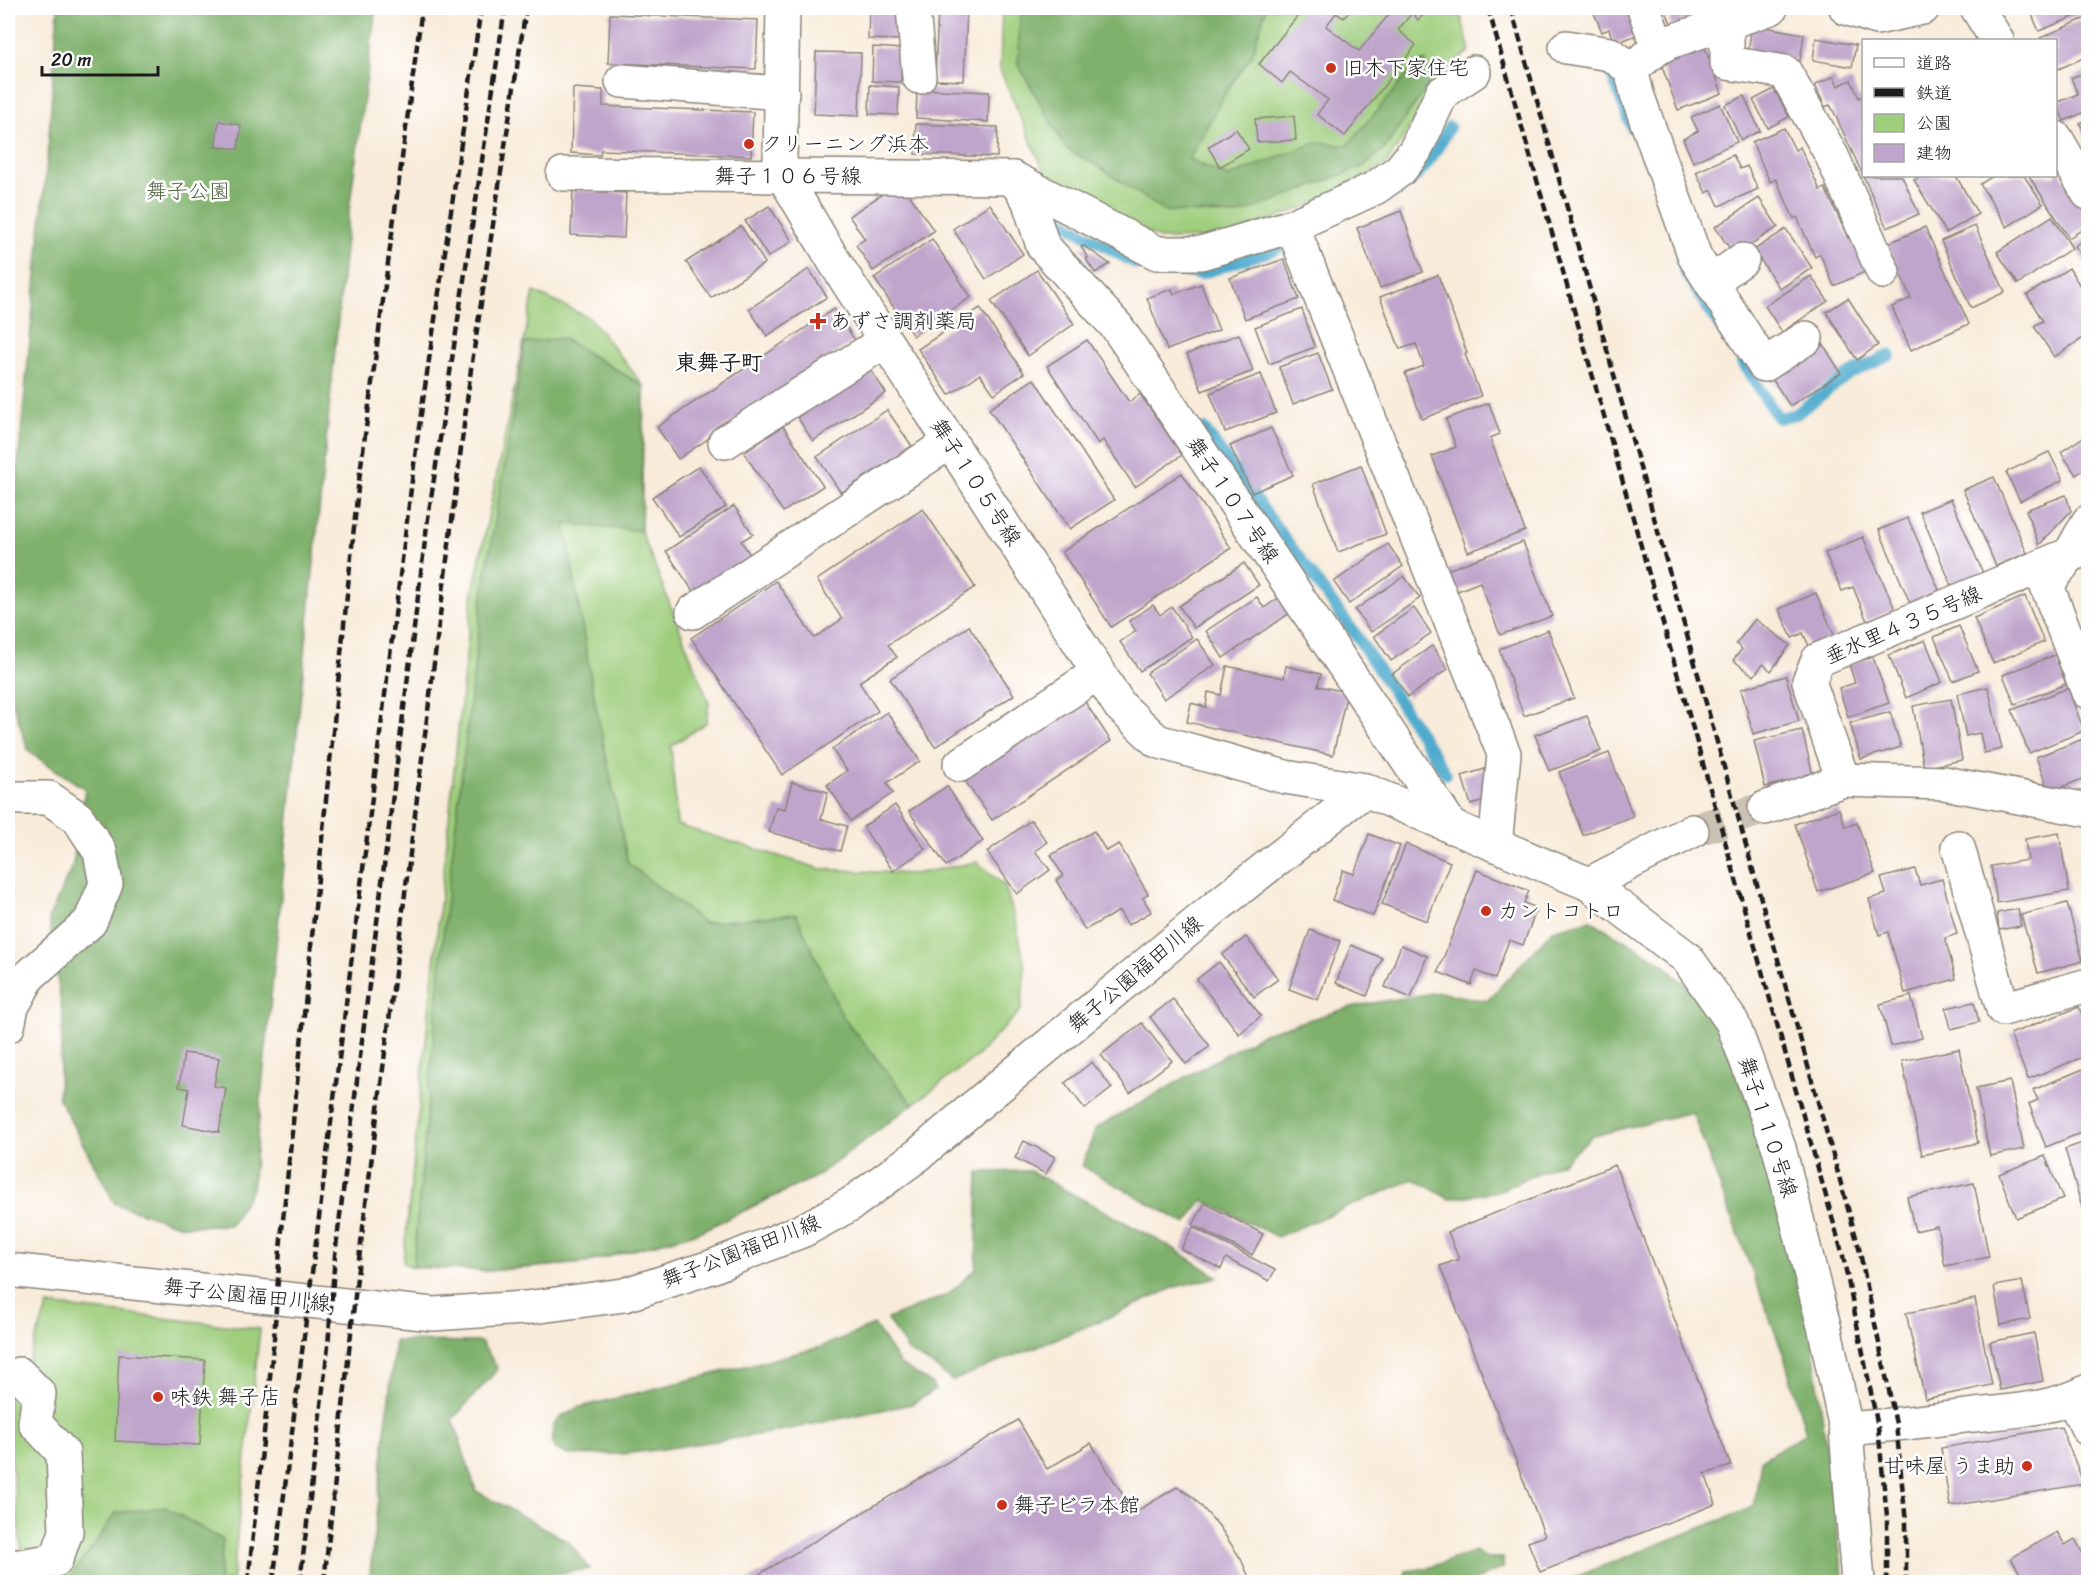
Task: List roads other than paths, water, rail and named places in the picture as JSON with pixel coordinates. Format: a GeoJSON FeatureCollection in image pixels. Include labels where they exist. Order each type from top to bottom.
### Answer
{"type":"FeatureCollection","features":[{"type":"Feature","properties":{"kind":"street","name":"舞子１０５号線"},"geometry":{"type":"LineString","coordinates":[[783,8],[780,159],[783,175],[803,212],[1120,706],[1157,741],[1285,777],[1365,790],[1495,845]]}},
{"type":"Feature","properties":{"kind":"street"},"geometry":{"type":"LineString","coordinates":[[913,8],[919,77]]}},
{"type":"Feature","properties":{"kind":"street"},"geometry":{"type":"LineString","coordinates":[[1644,8],[1658,48]]}},
{"type":"Feature","properties":{"kind":"street"},"geometry":{"type":"LineString","coordinates":[[1631,69],[1658,48],[1724,15],[1772,8]]}},
{"type":"Feature","properties":{"kind":"street"},"geometry":{"type":"LineString","coordinates":[[1846,8],[1877,18],[1887,11],[1923,8]]}},
{"type":"Feature","properties":{"kind":"street"},"geometry":{"type":"LineString","coordinates":[[1977,8],[1996,39]]}},
{"type":"Feature","properties":{"kind":"street"},"geometry":{"type":"LineString","coordinates":[[1724,15],[1727,63],[1785,72],[1832,156],[1883,272]]}},
{"type":"Feature","properties":{"kind":"street"},"geometry":{"type":"LineString","coordinates":[[1566,47],[1610,54],[1631,69],[1637,94],[1695,257],[1764,365],[1806,338]]}},
{"type":"Feature","properties":{"kind":"street"},"geometry":{"type":"LineString","coordinates":[[1013,178],[1157,253],[1201,253],[1297,239],[1400,170],[1415,151],[1442,93],[1474,72]]}},
{"type":"Feature","properties":{"kind":"street"},"geometry":{"type":"LineString","coordinates":[[622,81],[782,93]]}},
{"type":"Feature","properties":{"kind":"street"},"geometry":{"type":"LineString","coordinates":[[2057,141],[2087,187]]}},
{"type":"Feature","properties":{"kind":"street","name":"舞子１０６号線"},"geometry":{"type":"LineString","coordinates":[[563,174],[1013,178]]}},
{"type":"Feature","properties":{"kind":"street","name":"舞子１０７号線"},"geometry":{"type":"LineString","coordinates":[[1013,178],[1028,199],[1043,246],[1117,327],[1452,827]]}},
{"type":"Feature","properties":{"kind":"street"},"geometry":{"type":"LineString","coordinates":[[1297,239],[1504,754],[1495,845]]}},
{"type":"Feature","properties":{"kind":"street"},"geometry":{"type":"LineString","coordinates":[[1711,282],[1742,260]]}},
{"type":"Feature","properties":{"kind":"street"},"geometry":{"type":"LineString","coordinates":[[725,442],[885,341]]}},
{"type":"Feature","properties":{"kind":"street"},"geometry":{"type":"LineString","coordinates":[[693,612],[950,442]]}},
{"type":"Feature","properties":{"kind":"street"},"geometry":{"type":"LineString","coordinates":[[2088,522],[2079,555],[2047,586],[2088,693]]}},
{"type":"Feature","properties":{"kind":"street","name":"垂水里４３５号線"},"geometry":{"type":"LineString","coordinates":[[1843,780],[1809,681],[1818,660],[2079,555]]}},
{"type":"Feature","properties":{"kind":"street"},"geometry":{"type":"LineString","coordinates":[[960,765],[1099,672]]}},
{"type":"Feature","properties":{"kind":"street"},"geometry":{"type":"LineString","coordinates":[[1765,808],[1843,780],[1944,783],[2088,810]]}},
{"type":"Feature","properties":{"kind":"street","name":"舞子公園福田川線"},"geometry":{"type":"LineString","coordinates":[[8,1270],[433,1314],[525,1308],[624,1295],[711,1267],[804,1230],[850,1204],[918,1155],[1216,907],[1365,790]]}},
{"type":"Feature","properties":{"kind":"street"},"geometry":{"type":"LineString","coordinates":[[8,798],[49,798],[78,818],[100,852],[106,884],[90,922],[29,976],[12,1007],[8,1026]]}},
{"type":"Feature","properties":{"kind":"street"},"geometry":{"type":"LineString","coordinates":[[1589,884],[1692,831]]}},
{"type":"Feature","properties":{"kind":"street","name":"舞子１１０号線"},"geometry":{"type":"LineString","coordinates":[[1495,845],[1589,884],[1687,958],[1732,1022],[1779,1148],[1825,1330],[1846,1429],[1858,1582]]}},
{"type":"Feature","properties":{"kind":"street"},"geometry":{"type":"LineString","coordinates":[[1958,847],[2003,1009],[2088,985]]}},
{"type":"Feature","properties":{"kind":"street"},"geometry":{"type":"LineString","coordinates":[[13,1567],[56,1560],[66,1532],[63,1453],[35,1423],[39,1394],[19,1374]]}},
{"type":"Feature","properties":{"kind":"street"},"geometry":{"type":"LineString","coordinates":[[1846,1429],[2021,1410],[2081,1395],[2088,1429]]}},
{"type":"Feature","properties":{"kind":"waterway"},"geometry":{"type":"LineString","coordinates":[[1612,75],[1632,128]]}},
{"type":"Feature","properties":{"kind":"waterway"},"geometry":{"type":"LineString","coordinates":[[1387,196],[1408,183],[1424,168],[1449,127]]}},
{"type":"Feature","properties":{"kind":"waterway"},"geometry":{"type":"LineString","coordinates":[[1052,216],[1055,230],[1080,264]]}},
{"type":"Feature","properties":{"kind":"waterway"},"geometry":{"type":"LineString","coordinates":[[1056,218],[1137,264],[1200,274],[1293,241]]}},
{"type":"Feature","properties":{"kind":"waterway"},"geometry":{"type":"LineString","coordinates":[[1681,259],[1686,274],[1728,339]]}},
{"type":"Feature","properties":{"kind":"waterway"},"geometry":{"type":"LineString","coordinates":[[1742,362],[1778,418],[1796,414],[1849,374],[1890,355]]}},
{"type":"Feature","properties":{"kind":"waterway"},"geometry":{"type":"LineString","coordinates":[[1204,429],[1356,635],[1446,774]]}},
{"type":"Feature","properties":{"kind":"tunnel"},"geometry":{"type":"LineString","coordinates":[[1692,831],[1765,808]]}},
{"type":"Feature","properties":{"kind":"railway"},"geometry":{"type":"LineString","coordinates":[[248,1582],[358,488],[422,8]]}},
{"type":"Feature","properties":{"kind":"railway"},"geometry":{"type":"LineString","coordinates":[[273,1582],[417,441],[481,8]]}},
{"type":"Feature","properties":{"kind":"railway"},"geometry":{"type":"LineString","coordinates":[[300,1582],[328,1346],[335,1255],[427,525],[505,8]]}},
{"type":"Feature","properties":{"kind":"railway"},"geometry":{"type":"LineString","coordinates":[[324,1582],[359,1259],[471,369],[526,8]]}},
{"type":"Feature","properties":{"kind":"railway"},"geometry":{"type":"LineString","coordinates":[[1488,8],[1843,1256],[1878,1427],[1887,1517],[1887,1582]]}},
{"type":"Feature","properties":{"kind":"railway"},"geometry":{"type":"LineString","coordinates":[[1511,8],[1859,1248],[1896,1424],[1906,1523],[1906,1582]]}},
{"type":"Feature","properties":{"kind":"place","name":"旧木下家住宅"},"geometry":{"type":"Point","coordinates":[1331,68]}},
{"type":"Feature","properties":{"kind":"place","name":"クリーニング浜本"},"geometry":{"type":"Point","coordinates":[749,144]}},
{"type":"Feature","properties":{"kind":"place","name":"あずさ調剤薬局"},"geometry":{"type":"Point","coordinates":[818,321]}},
{"type":"Feature","properties":{"kind":"place","name":"カントコトロ"},"geometry":{"type":"Point","coordinates":[1486,911]}},
{"type":"Feature","properties":{"kind":"place","name":"味鉄 舞子店"},"geometry":{"type":"Point","coordinates":[158,1397]}},
{"type":"Feature","properties":{"kind":"place","name":"甘味屋 うま助"},"geometry":{"type":"Point","coordinates":[2027,1466]}},
{"type":"Feature","properties":{"kind":"place","name":"舞子ビラ本館"},"geometry":{"type":"Point","coordinates":[1002,1505]}},
{"type":"Feature","properties":{"kind":"district","name":"東舞子町"},"geometry":{"type":"Point","coordinates":[719,362]}},
{"type":"Feature","properties":{"kind":"park label","name":"舞子公園"},"geometry":{"type":"Point","coordinates":[188,191]}}]}
